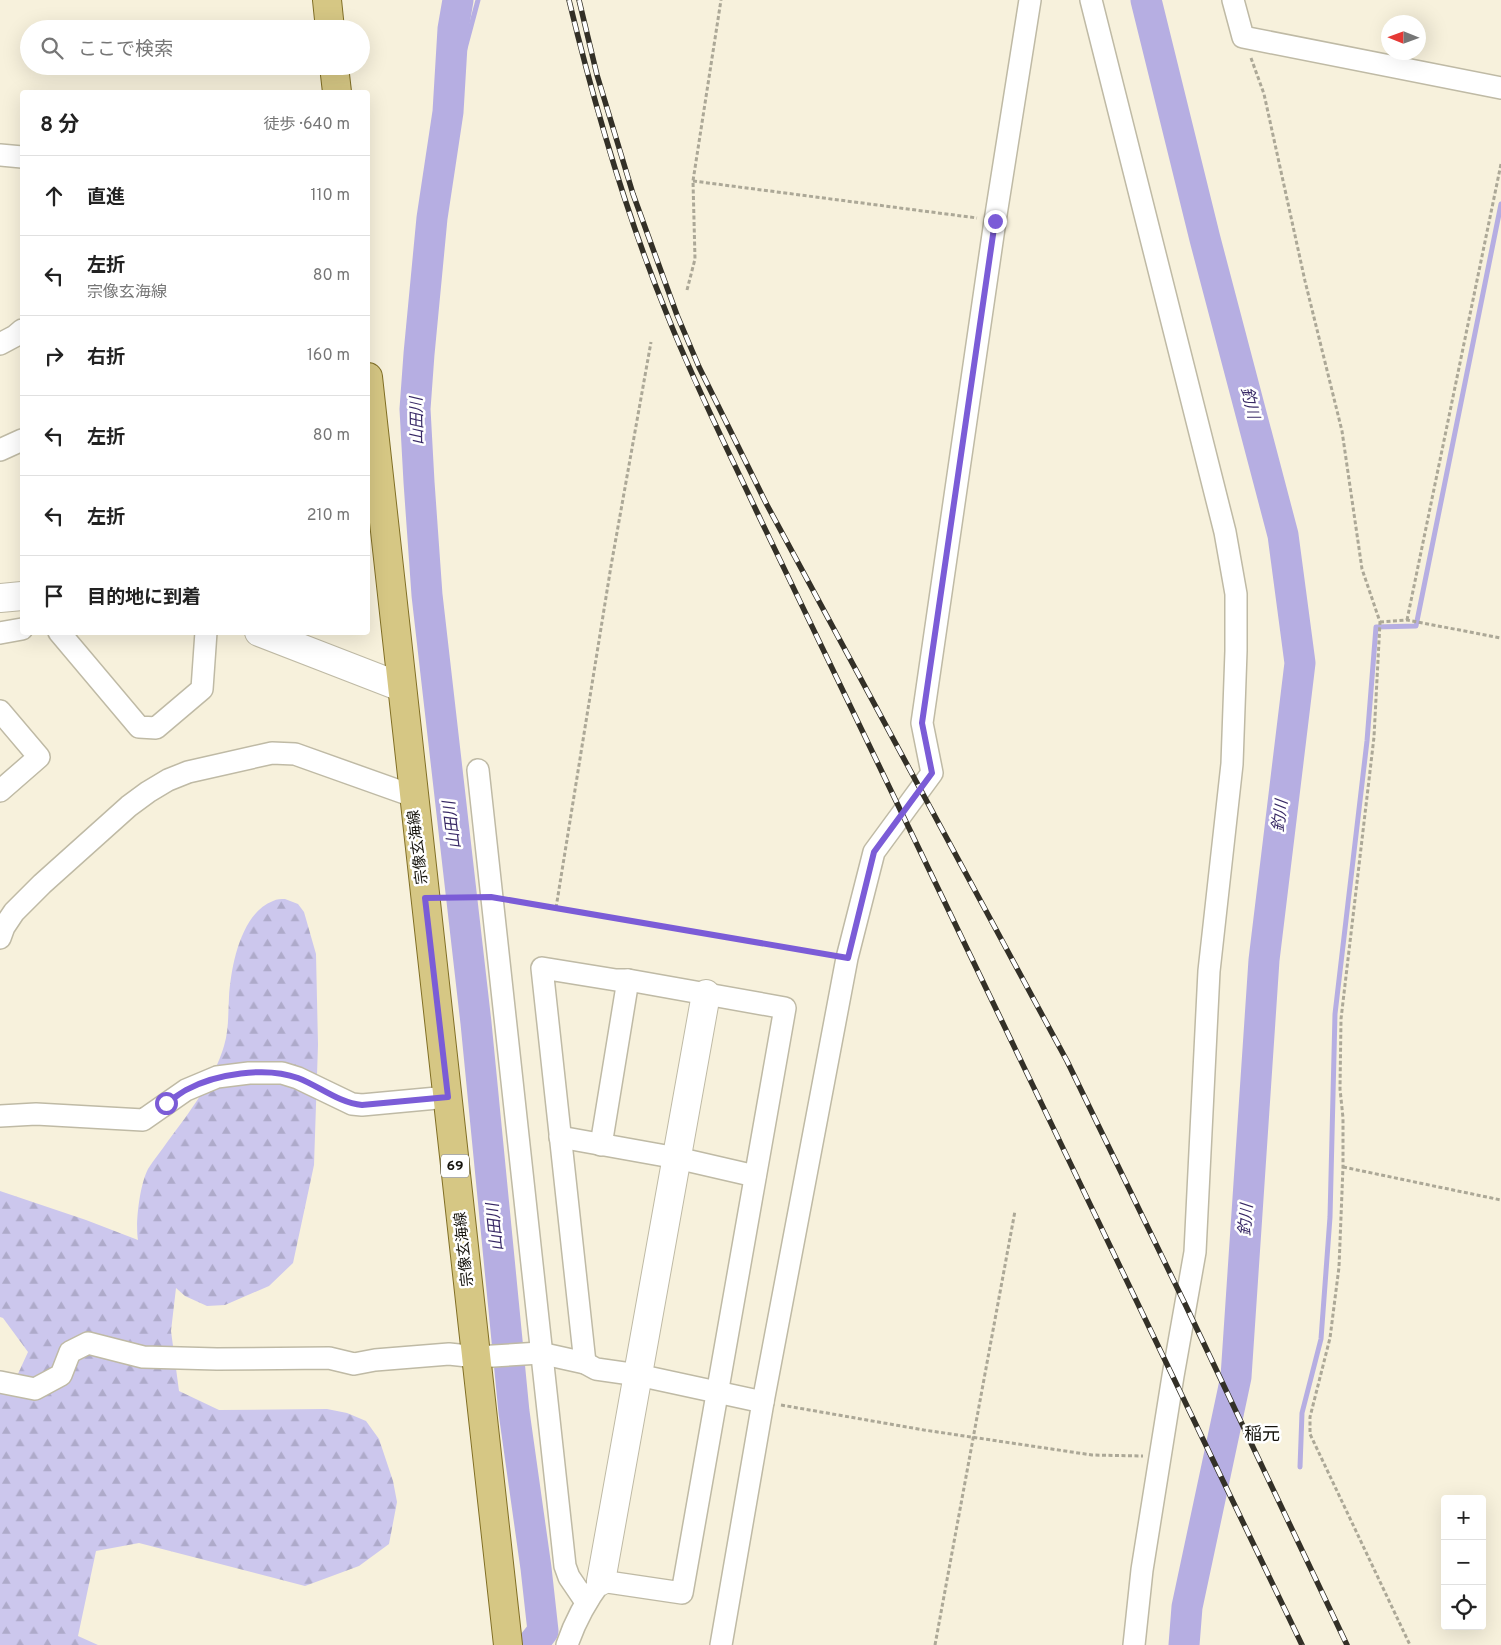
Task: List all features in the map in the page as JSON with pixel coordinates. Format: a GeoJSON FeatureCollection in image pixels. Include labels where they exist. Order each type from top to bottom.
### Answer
{"type":"FeatureCollection","features":[{"type":"Feature","properties":{"kind":"main road"},"geometry":{"type":"LineString","coordinates":[[327,0],[329,20]]}},
{"type":"Feature","properties":{"kind":"main road"},"geometry":{"type":"LineString","coordinates":[[335,75],[337,90]]}},
{"type":"Feature","properties":{"kind":"main road","name":"宗像玄海線"},"geometry":{"type":"LineString","coordinates":[[370,396],[413,796],[477,1357],[503,1642]]}},
{"type":"Feature","properties":{"kind":"street"},"geometry":{"type":"LineString","coordinates":[[721,1645],[763,1402],[848,958],[874,852],[932,773],[922,723],[995,221],[1030,0]]}},
{"type":"Feature","properties":{"kind":"street"},"geometry":{"type":"LineString","coordinates":[[1091,0],[1225,532],[1236,594],[1232,764],[1209,970],[1194,1252],[1142,1570],[1134,1645]]}},
{"type":"Feature","properties":{"kind":"street"},"geometry":{"type":"LineString","coordinates":[[1233,0],[1243,36],[1501,88]]}},
{"type":"Feature","properties":{"kind":"street"},"geometry":{"type":"LineString","coordinates":[[0,155],[20,158]]}},
{"type":"Feature","properties":{"kind":"street"},"geometry":{"type":"LineString","coordinates":[[0,344],[20,332]]}},
{"type":"Feature","properties":{"kind":"street"},"geometry":{"type":"LineString","coordinates":[[0,450],[20,441]]}},
{"type":"Feature","properties":{"kind":"street"},"geometry":{"type":"LineString","coordinates":[[0,598],[20,596]]}},
{"type":"Feature","properties":{"kind":"street"},"geometry":{"type":"LineString","coordinates":[[0,632],[20,628]]}},
{"type":"Feature","properties":{"kind":"street"},"geometry":{"type":"LineString","coordinates":[[62,635],[140,727],[156,728],[202,689],[206,635]]}},
{"type":"Feature","properties":{"kind":"street"},"geometry":{"type":"LineString","coordinates":[[267,635],[401,687]]}},
{"type":"Feature","properties":{"kind":"street"},"geometry":{"type":"LineString","coordinates":[[0,712],[39,756],[0,791]]}},
{"type":"Feature","properties":{"kind":"street"},"geometry":{"type":"LineString","coordinates":[[0,938],[4,927],[14,912],[42,884],[129,806],[148,792],[188,772],[272,753],[295,754],[413,796]]}},
{"type":"Feature","properties":{"kind":"street"},"geometry":{"type":"LineString","coordinates":[[478,770],[540,1353],[565,1566],[569,1577],[586,1602]]}},
{"type":"Feature","properties":{"kind":"street"},"geometry":{"type":"LineString","coordinates":[[585,1363],[542,968],[616,980],[628,980],[784,1008],[682,1593],[601,1581]]}},
{"type":"Feature","properties":{"kind":"street"},"geometry":{"type":"LineString","coordinates":[[601,1145],[628,980]]}},
{"type":"Feature","properties":{"kind":"street"},"geometry":{"type":"LineString","coordinates":[[567,1645],[574,1625],[586,1602],[601,1581],[706,994]]}},
{"type":"Feature","properties":{"kind":"street"},"geometry":{"type":"LineString","coordinates":[[0,1116],[36,1114],[143,1120],[186,1090],[217,1078],[249,1073],[282,1073],[298,1078],[352,1104],[362,1105],[448,1097]]}},
{"type":"Feature","properties":{"kind":"street"},"geometry":{"type":"LineString","coordinates":[[560,1137],[676,1158],[755,1176]]}},
{"type":"Feature","properties":{"kind":"street"},"geometry":{"type":"LineString","coordinates":[[0,1382],[35,1389],[61,1375],[70,1352],[88,1344],[143,1357],[217,1359],[329,1358],[354,1364],[375,1360],[449,1354],[477,1357],[540,1353],[585,1363],[596,1369],[638,1375],[763,1402]]}},
{"type":"Feature","properties":{"kind":"path"},"geometry":{"type":"LineString","coordinates":[[687,290],[695,259],[693,181],[721,0]]}},
{"type":"Feature","properties":{"kind":"path"},"geometry":{"type":"LineString","coordinates":[[1243,36],[1264,94],[1305,281],[1342,432],[1362,569],[1380,622],[1374,737],[1341,1019],[1340,1090],[1343,1118],[1344,1167],[1339,1267],[1330,1338],[1310,1417],[1310,1434],[1410,1645]]}},
{"type":"Feature","properties":{"kind":"path"},"geometry":{"type":"LineString","coordinates":[[1407,620],[1501,164]]}},
{"type":"Feature","properties":{"kind":"path"},"geometry":{"type":"LineString","coordinates":[[693,181],[995,221]]}},
{"type":"Feature","properties":{"kind":"path"},"geometry":{"type":"LineString","coordinates":[[556,908],[611,566],[651,342]]}},
{"type":"Feature","properties":{"kind":"path"},"geometry":{"type":"LineString","coordinates":[[1380,622],[1407,620],[1501,638]]}},
{"type":"Feature","properties":{"kind":"path"},"geometry":{"type":"LineString","coordinates":[[425,898],[491,897],[848,958]]}},
{"type":"Feature","properties":{"kind":"path"},"geometry":{"type":"LineString","coordinates":[[1344,1167],[1501,1200]]}},
{"type":"Feature","properties":{"kind":"path"},"geometry":{"type":"LineString","coordinates":[[935,1645],[1016,1211]]}},
{"type":"Feature","properties":{"kind":"path"},"geometry":{"type":"LineString","coordinates":[[763,1402],[924,1430],[1092,1454],[1161,1456]]}},
{"type":"Feature","properties":{"kind":"green space"},"geometry":{"type":"Polygon","coordinates":[[[285,899],[298,904],[304,912],[316,954],[318,1045],[314,1165],[293,1263],[269,1286],[225,1305],[207,1306],[185,1296],[176,1288],[171,1331],[179,1391],[219,1410],[327,1409],[347,1413],[366,1421],[379,1439],[393,1481],[397,1502],[389,1544],[359,1566],[305,1586],[139,1543],[96,1551],[78,1636],[98,1645],[0,1645],[0,1378],[17,1376],[28,1352],[3,1318],[0,1317],[0,1191],[138,1240],[139,1204],[148,1169],[200,1096],[220,1059],[228,1028],[232,971],[235,956],[246,928],[262,907],[274,900],[285,899]]]}},
{"type":"Feature","properties":{"kind":"waterway","name":"山田川"},"geometry":{"type":"LineString","coordinates":[[458,0],[453,29],[448,112],[432,218],[415,409],[427,595],[476,1023],[514,1412],[543,1631],[532,1645]]}},
{"type":"Feature","properties":{"kind":"waterway"},"geometry":{"type":"LineString","coordinates":[[448,112],[478,0]]}},
{"type":"Feature","properties":{"kind":"waterway","name":"釣川"},"geometry":{"type":"LineString","coordinates":[[1146,0],[1205,239],[1283,535],[1300,663],[1264,960],[1236,1377],[1187,1607],[1184,1645]]}},
{"type":"Feature","properties":{"kind":"waterway"},"geometry":{"type":"LineString","coordinates":[[1300,1467],[1302,1413],[1321,1339],[1330,1217],[1335,1014],[1367,741],[1376,627],[1416,626],[1501,204]]}},
{"type":"Feature","properties":{"kind":"railway"},"geometry":{"type":"LineString","coordinates":[[569,0],[601,121],[638,239],[678,342],[710,414],[1302,1645]]}},
{"type":"Feature","properties":{"kind":"railway"},"geometry":{"type":"LineString","coordinates":[[579,0],[597,75],[633,194],[677,315],[699,367],[767,505],[1067,1061],[1347,1645]]}},
{"type":"Feature","properties":{"kind":"district","name":"稲元"},"geometry":{"type":"Point","coordinates":[1262,1435]}},
{"type":"Feature","properties":{"kind":"route"},"geometry":{"type":"LineString","coordinates":[[166,1103],[186,1090],[217,1078],[249,1073],[282,1073],[298,1078],[352,1104],[362,1105],[448,1097],[425,898],[491,897],[848,958],[874,852],[932,773],[922,723],[995,221]]}}]}
